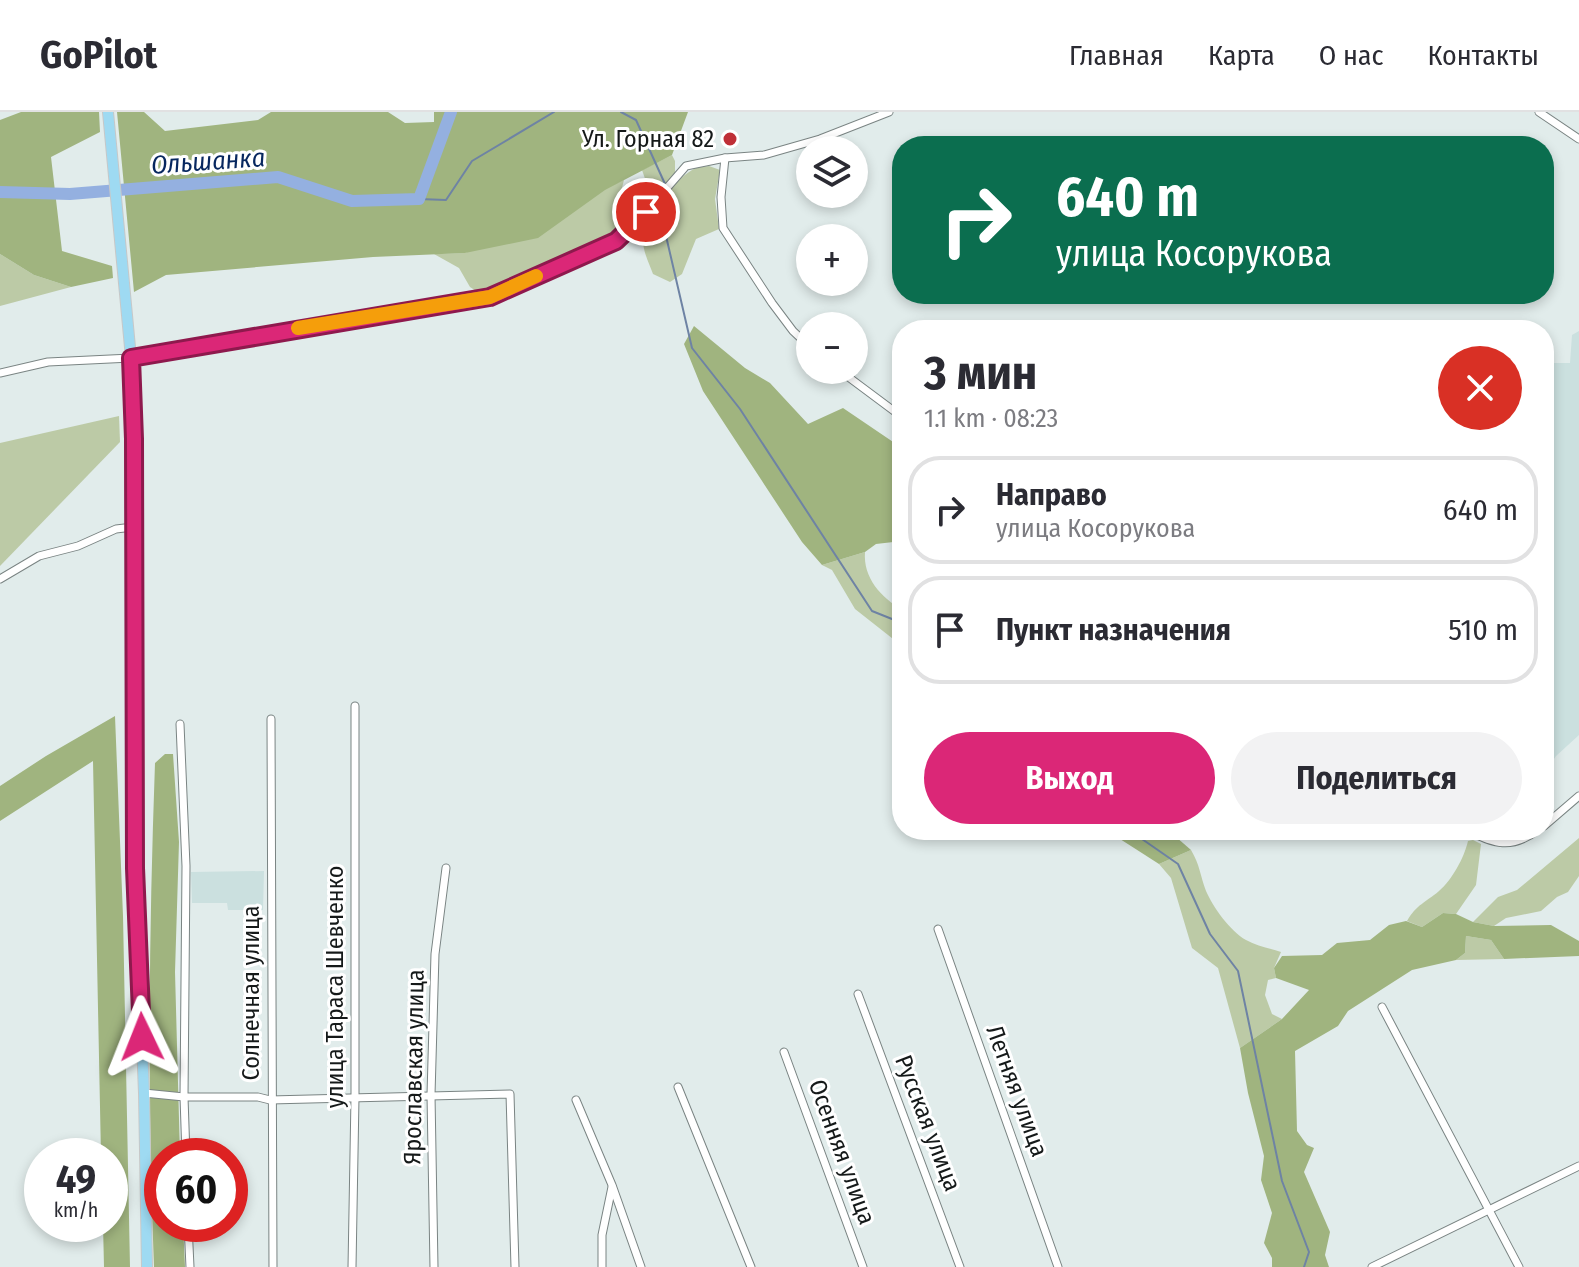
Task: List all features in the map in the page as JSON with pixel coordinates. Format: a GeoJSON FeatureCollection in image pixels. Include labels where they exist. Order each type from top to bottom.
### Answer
{"type":"FeatureCollection","features":[{"type":"Feature","properties":{"kind":"main road"},"geometry":{"type":"LineString","coordinates":[[108,112],[131,358],[134,439],[135,868],[147,1267]]}},
{"type":"Feature","properties":{"kind":"street"},"geometry":{"type":"LineString","coordinates":[[0,373],[48,362],[131,358],[490,297],[616,241],[686,166],[725,158],[764,155],[820,139],[889,112]]}},
{"type":"Feature","properties":{"kind":"street"},"geometry":{"type":"LineString","coordinates":[[1539,112],[1579,139]]}},
{"type":"Feature","properties":{"kind":"street"},"geometry":{"type":"LineString","coordinates":[[725,158],[721,197],[723,228],[796,334]]}},
{"type":"Feature","properties":{"kind":"street"},"geometry":{"type":"LineString","coordinates":[[858,384],[892,410]]}},
{"type":"Feature","properties":{"kind":"street"},"geometry":{"type":"LineString","coordinates":[[0,579],[39,556],[78,546],[116,529],[133,527]]}},
{"type":"Feature","properties":{"kind":"street","name":"улица Тараса Шевченко"},"geometry":{"type":"LineString","coordinates":[[352,1267],[355,706]]}},
{"type":"Feature","properties":{"kind":"street","name":"Солнечная улица"},"geometry":{"type":"LineString","coordinates":[[271,719],[273,1267]]}},
{"type":"Feature","properties":{"kind":"street"},"geometry":{"type":"LineString","coordinates":[[180,724],[186,866],[185,1138]]}},
{"type":"Feature","properties":{"kind":"street"},"geometry":{"type":"LineString","coordinates":[[1554,817],[1579,796]]}},
{"type":"Feature","properties":{"kind":"street"},"geometry":{"type":"LineString","coordinates":[[1488,840],[1494,843],[1517,843],[1522,840]]}},
{"type":"Feature","properties":{"kind":"street","name":"Ярославская улица"},"geometry":{"type":"LineString","coordinates":[[434,1267],[431,1095],[435,954],[446,868]]}},
{"type":"Feature","properties":{"kind":"street","name":"Летняя улица"},"geometry":{"type":"LineString","coordinates":[[938,929],[1058,1267]]}},
{"type":"Feature","properties":{"kind":"street","name":"Русская улица"},"geometry":{"type":"LineString","coordinates":[[858,994],[960,1267]]}},
{"type":"Feature","properties":{"kind":"street"},"geometry":{"type":"LineString","coordinates":[[1382,1007],[1519,1267]]}},
{"type":"Feature","properties":{"kind":"street","name":"Осенняя улица"},"geometry":{"type":"LineString","coordinates":[[784,1052],[863,1267]]}},
{"type":"Feature","properties":{"kind":"street"},"geometry":{"type":"LineString","coordinates":[[678,1087],[751,1267]]}},
{"type":"Feature","properties":{"kind":"street"},"geometry":{"type":"LineString","coordinates":[[144,1093],[270,1100],[510,1094],[515,1267]]}},
{"type":"Feature","properties":{"kind":"street"},"geometry":{"type":"LineString","coordinates":[[576,1100],[612,1185],[641,1267]]}},
{"type":"Feature","properties":{"kind":"street"},"geometry":{"type":"LineString","coordinates":[[1372,1267],[1579,1166]]}},
{"type":"Feature","properties":{"kind":"street"},"geometry":{"type":"LineString","coordinates":[[602,1267],[602,1235],[612,1185]]}},
{"type":"Feature","properties":{"kind":"street"},"geometry":{"type":"LineString","coordinates":[[189,1242],[190,1267]]}},
{"type":"Feature","properties":{"kind":"shaded area"},"geometry":{"type":"Polygon","coordinates":[[[1579,331],[1579,735],[1554,759],[1554,363],[1570,363],[1572,335],[1579,331]]]}},
{"type":"Feature","properties":{"kind":"shaded area"},"geometry":{"type":"Polygon","coordinates":[[[264,871],[263,910],[228,910],[227,903],[192,903],[191,872],[264,871]]]}},
{"type":"Feature","properties":{"kind":"green space"},"geometry":{"type":"Polygon","coordinates":[[[21,112],[99,112],[100,132],[51,157],[62,251],[112,266],[113,278],[71,287],[34,275],[0,254],[0,120],[21,112]]]}},
{"type":"Feature","properties":{"kind":"green space"},"geometry":{"type":"Polygon","coordinates":[[[117,112],[144,112],[165,131],[258,120],[271,112],[388,112],[405,123],[434,122],[434,112],[688,112],[672,155],[605,190],[538,238],[465,253],[373,257],[166,275],[134,292],[117,112]]]}},
{"type":"Feature","properties":{"kind":"green space"},"geometry":{"type":"Polygon","coordinates":[[[672,155],[675,178],[652,199],[642,170],[672,155]]]}},
{"type":"Feature","properties":{"kind":"green space"},"geometry":{"type":"Polygon","coordinates":[[[709,166],[720,170],[715,199],[719,229],[696,239],[682,274],[670,282],[653,274],[644,247],[645,229],[655,209],[680,179],[696,168],[709,166]]]}},
{"type":"Feature","properties":{"kind":"green space"},"geometry":{"type":"Polygon","coordinates":[[[624,180],[622,188],[637,215],[627,224],[592,246],[510,281],[476,291],[470,287],[459,268],[434,254],[465,253],[624,180]]]}},
{"type":"Feature","properties":{"kind":"green space"},"geometry":{"type":"Polygon","coordinates":[[[0,254],[34,275],[71,287],[0,306],[0,254]]]}},
{"type":"Feature","properties":{"kind":"green space"},"geometry":{"type":"Polygon","coordinates":[[[694,326],[745,368],[770,383],[808,424],[843,408],[892,441],[892,542],[876,544],[865,552],[822,565],[802,542],[703,391],[684,344],[694,326]]]}},
{"type":"Feature","properties":{"kind":"green space"},"geometry":{"type":"Polygon","coordinates":[[[119,416],[120,442],[0,566],[0,443],[119,416]]]}},
{"type":"Feature","properties":{"kind":"green space"},"geometry":{"type":"Polygon","coordinates":[[[865,552],[870,578],[892,603],[892,638],[855,609],[832,570],[822,565],[865,552]]]}},
{"type":"Feature","properties":{"kind":"green space"},"geometry":{"type":"Polygon","coordinates":[[[115,716],[127,1138],[101,1138],[93,761],[0,821],[0,786],[115,716]]]}},
{"type":"Feature","properties":{"kind":"green space"},"geometry":{"type":"Polygon","coordinates":[[[165,754],[173,754],[179,842],[175,972],[180,1138],[151,1138],[151,889],[155,763],[165,754]]]}},
{"type":"Feature","properties":{"kind":"green space"},"geometry":{"type":"Polygon","coordinates":[[[1579,838],[1579,876],[1568,892],[1541,911],[1506,918],[1494,926],[1473,922],[1498,897],[1517,890],[1579,838]]]}},
{"type":"Feature","properties":{"kind":"green space"},"geometry":{"type":"Polygon","coordinates":[[[1122,840],[1180,840],[1191,850],[1159,864],[1122,840]]]}},
{"type":"Feature","properties":{"kind":"green space"},"geometry":{"type":"Polygon","coordinates":[[[1468,841],[1481,844],[1476,885],[1456,914],[1443,913],[1422,927],[1407,921],[1448,881],[1468,841]]]}},
{"type":"Feature","properties":{"kind":"green space"},"geometry":{"type":"Polygon","coordinates":[[[1191,850],[1209,897],[1228,925],[1246,940],[1281,952],[1274,968],[1276,978],[1268,980],[1265,995],[1272,1014],[1282,1019],[1240,1048],[1218,968],[1192,948],[1171,878],[1159,864],[1191,850]]]}},
{"type":"Feature","properties":{"kind":"green space"},"geometry":{"type":"Polygon","coordinates":[[[1443,913],[1494,926],[1551,925],[1579,941],[1579,956],[1504,959],[1491,940],[1466,936],[1465,953],[1456,960],[1412,970],[1348,1011],[1338,1026],[1295,1051],[1297,1131],[1307,1145],[1314,1148],[1304,1172],[1330,1232],[1325,1255],[1329,1267],[1272,1267],[1272,1258],[1264,1243],[1272,1213],[1261,1180],[1264,1156],[1240,1048],[1282,1019],[1309,990],[1276,978],[1274,968],[1282,956],[1322,955],[1337,943],[1370,940],[1389,925],[1406,921],[1422,927],[1443,913]]]}},
{"type":"Feature","properties":{"kind":"green space"},"geometry":{"type":"Polygon","coordinates":[[[1466,936],[1491,940],[1504,959],[1456,960],[1465,953],[1466,936]]]}},
{"type":"Feature","properties":{"kind":"green space"},"geometry":{"type":"Polygon","coordinates":[[[128,1167],[130,1267],[104,1267],[103,1242],[128,1242],[128,1167]]]}},
{"type":"Feature","properties":{"kind":"green space"},"geometry":{"type":"Polygon","coordinates":[[[153,1242],[184,1242],[185,1267],[154,1267],[153,1242]]]}},
{"type":"Feature","properties":{"kind":"waterway","name":"Ольшанка"},"geometry":{"type":"LineString","coordinates":[[0,192],[70,194],[278,177],[352,201],[419,199],[451,112]]}},
{"type":"Feature","properties":{"kind":"waterway"},"geometry":{"type":"LineString","coordinates":[[419,199],[446,200],[472,161],[554,112]]}},
{"type":"Feature","properties":{"kind":"waterway"},"geometry":{"type":"LineString","coordinates":[[621,112],[636,120],[665,184]]}},
{"type":"Feature","properties":{"kind":"waterway"},"geometry":{"type":"LineString","coordinates":[[667,190],[670,206],[663,223],[692,348],[740,409],[872,611],[892,619]]}},
{"type":"Feature","properties":{"kind":"waterway"},"geometry":{"type":"LineString","coordinates":[[1143,840],[1178,864],[1210,934],[1238,971],[1282,1181],[1309,1252],[1304,1267]]}},
{"type":"Feature","properties":{"kind":"slow traffic"},"geometry":{"type":"LineString","coordinates":[[298,328],[490,297],[536,276]]}},
{"type":"Feature","properties":{"kind":"place","name":"Ул. Горная 82"},"geometry":{"type":"Point","coordinates":[730,139]}},
{"type":"Feature","properties":{"kind":"route"},"geometry":{"type":"LineString","coordinates":[[142,1037],[135,868],[131,358],[490,297],[616,241],[646,212]]}}]}
